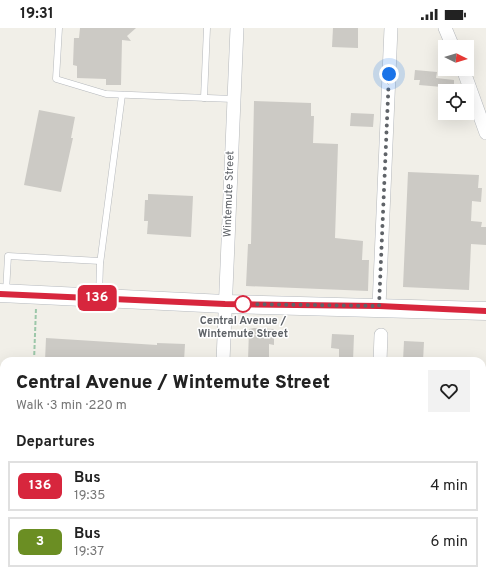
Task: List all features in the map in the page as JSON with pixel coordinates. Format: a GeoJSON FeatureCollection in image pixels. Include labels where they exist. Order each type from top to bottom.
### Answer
{"type":"FeatureCollection","features":[{"type":"Feature","properties":{"kind":"main road"},"geometry":{"type":"LineString","coordinates":[[3,294],[225,304],[379,306],[486,311]]}},
{"type":"Feature","properties":{"kind":"street","name":"Wintemute Street"},"geometry":{"type":"LineString","coordinates":[[223,357],[236,28]]}},
{"type":"Feature","properties":{"kind":"street"},"geometry":{"type":"LineString","coordinates":[[379,306],[391,28]]}},
{"type":"Feature","properties":{"kind":"street"},"geometry":{"type":"LineString","coordinates":[[445,28],[450,40]]}},
{"type":"Feature","properties":{"kind":"street"},"geometry":{"type":"LineString","coordinates":[[466,76],[486,133]]}},
{"type":"Feature","properties":{"kind":"street"},"geometry":{"type":"LineString","coordinates":[[380,357],[381,335]]}},
{"type":"Feature","properties":{"kind":"lane"},"geometry":{"type":"LineString","coordinates":[[59,28],[56,80],[106,94],[233,99]]}},
{"type":"Feature","properties":{"kind":"lane"},"geometry":{"type":"LineString","coordinates":[[204,98],[207,28]]}},
{"type":"Feature","properties":{"kind":"lane"},"geometry":{"type":"LineString","coordinates":[[99,298],[100,261],[122,94]]}},
{"type":"Feature","properties":{"kind":"lane"},"geometry":{"type":"LineString","coordinates":[[3,294],[8,256],[100,261]]}},
{"type":"Feature","properties":{"kind":"path"},"geometry":{"type":"LineString","coordinates":[[34,357],[37,295]]}},
{"type":"Feature","properties":{"kind":"building"},"geometry":{"type":"Polygon","coordinates":[[[80,28],[136,28],[127,36],[131,41],[122,40],[121,85],[106,85],[106,79],[77,78],[77,66],[73,65],[74,38],[79,38],[80,28]]]}},
{"type":"Feature","properties":{"kind":"building"},"geometry":{"type":"Polygon","coordinates":[[[333,28],[358,28],[358,48],[332,47],[333,28]]]}},
{"type":"Feature","properties":{"kind":"building"},"geometry":{"type":"Polygon","coordinates":[[[415,70],[437,72],[436,78],[454,80],[454,84],[438,84],[438,87],[419,85],[420,80],[414,80],[415,70]]]}},
{"type":"Feature","properties":{"kind":"building"},"geometry":{"type":"Polygon","coordinates":[[[254,101],[311,103],[311,116],[314,116],[313,143],[338,144],[335,238],[363,241],[362,260],[369,260],[368,291],[246,286],[248,244],[251,244],[254,101]]]}},
{"type":"Feature","properties":{"kind":"building"},"geometry":{"type":"Polygon","coordinates":[[[39,110],[75,117],[71,138],[73,138],[61,192],[24,185],[39,110]]]}},
{"type":"Feature","properties":{"kind":"building"},"geometry":{"type":"Polygon","coordinates":[[[351,113],[374,114],[373,127],[350,126],[351,113]]]}},
{"type":"Feature","properties":{"kind":"building"},"geometry":{"type":"Polygon","coordinates":[[[408,172],[479,175],[478,188],[482,188],[481,202],[472,201],[471,221],[482,222],[481,227],[486,227],[486,245],[471,244],[469,290],[403,287],[408,172]]]}},
{"type":"Feature","properties":{"kind":"building"},"geometry":{"type":"Polygon","coordinates":[[[148,194],[193,196],[191,237],[147,234],[148,221],[144,221],[145,200],[148,200],[148,194]]]}},
{"type":"Feature","properties":{"kind":"building"},"geometry":{"type":"Polygon","coordinates":[[[249,329],[274,329],[274,345],[269,344],[269,357],[248,357],[249,329]]]}},
{"type":"Feature","properties":{"kind":"building"},"geometry":{"type":"Polygon","coordinates":[[[332,334],[354,335],[353,357],[339,357],[339,349],[331,348],[332,334]]]}},
{"type":"Feature","properties":{"kind":"building"},"geometry":{"type":"Polygon","coordinates":[[[46,338],[157,345],[157,343],[185,344],[184,357],[45,357],[46,338]]]}},
{"type":"Feature","properties":{"kind":"building"},"geometry":{"type":"Polygon","coordinates":[[[404,341],[424,342],[423,357],[403,357],[404,341]]]}},
{"type":"Feature","properties":{"kind":"bus line","name":"136"},"geometry":{"type":"LineString","coordinates":[[0,294],[225,304],[379,306],[486,311]]}},
{"type":"Feature","properties":{"kind":"place","name":"Central Avenue / Wintemute Street"},"geometry":{"type":"Point","coordinates":[243,304]}},
{"type":"Feature","properties":{"kind":"route"},"geometry":{"type":"LineString","coordinates":[[243,304],[379,306],[389,74]]}}]}
